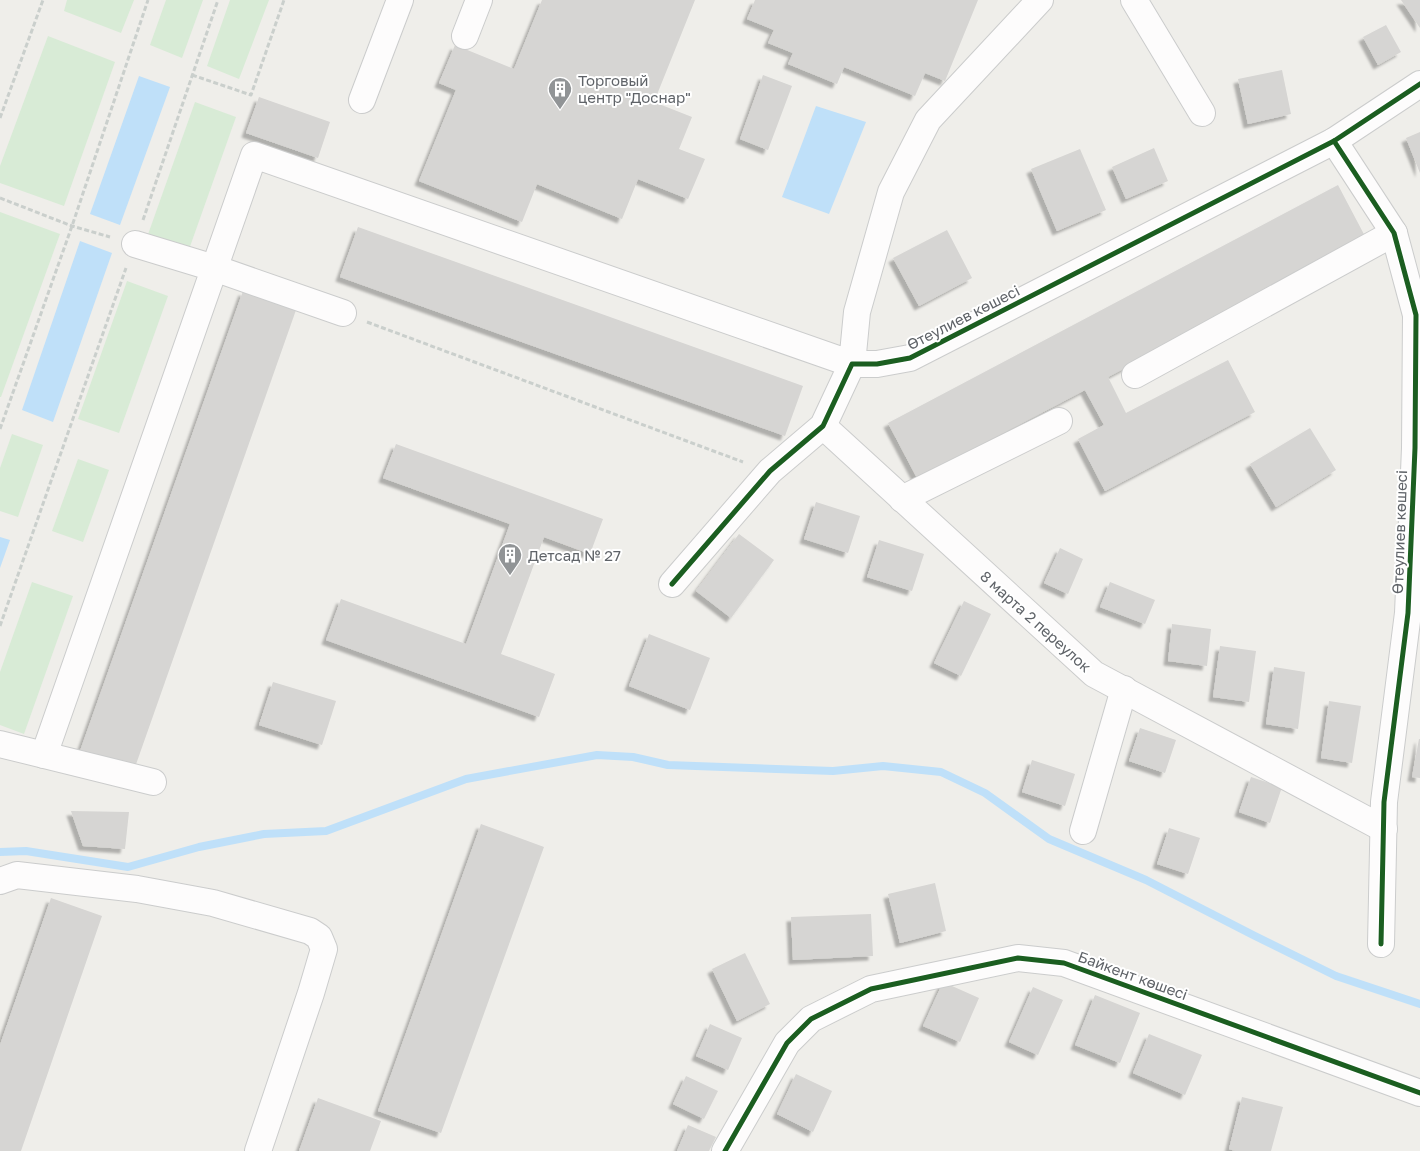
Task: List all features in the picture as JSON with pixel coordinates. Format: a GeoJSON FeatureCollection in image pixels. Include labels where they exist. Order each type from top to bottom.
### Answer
{"type":"FeatureCollection","features":[{"type":"Feature","properties":{"kind":"street"},"geometry":{"type":"LineString","coordinates":[[362,100],[400,0]]}},
{"type":"Feature","properties":{"kind":"street"},"geometry":{"type":"LineString","coordinates":[[465,36],[479,0]]}},
{"type":"Feature","properties":{"kind":"street"},"geometry":{"type":"LineString","coordinates":[[672,584],[770,471],[823,426],[852,364],[858,312],[891,192],[928,120],[1040,0]]}},
{"type":"Feature","properties":{"kind":"street"},"geometry":{"type":"LineString","coordinates":[[1134,0],[1202,113]]}},
{"type":"Feature","properties":{"kind":"street","name":"Өтеулиев көшесі"},"geometry":{"type":"LineString","coordinates":[[214,268],[254,155],[852,364],[877,364],[910,358],[1334,141],[1420,84]]}},
{"type":"Feature","properties":{"kind":"street","name":"Өтеулиев көшесі"},"geometry":{"type":"LineString","coordinates":[[1334,141],[1394,233],[1416,315],[1415,448],[1408,613],[1384,802],[1381,944]]}},
{"type":"Feature","properties":{"kind":"street"},"geometry":{"type":"LineString","coordinates":[[1135,375],[1394,233]]}},
{"type":"Feature","properties":{"kind":"street"},"geometry":{"type":"LineString","coordinates":[[135,244],[214,268],[343,313]]}},
{"type":"Feature","properties":{"kind":"street"},"geometry":{"type":"LineString","coordinates":[[44,755],[214,268]]}},
{"type":"Feature","properties":{"kind":"street"},"geometry":{"type":"LineString","coordinates":[[902,499],[1059,421]]}},
{"type":"Feature","properties":{"kind":"street","name":"8 марта 2 переулок"},"geometry":{"type":"LineString","coordinates":[[823,426],[1094,674],[1384,829]]}},
{"type":"Feature","properties":{"kind":"street"},"geometry":{"type":"LineString","coordinates":[[1083,831],[1124,689]]}},
{"type":"Feature","properties":{"kind":"street"},"geometry":{"type":"LineString","coordinates":[[0,744],[153,782]]}},
{"type":"Feature","properties":{"kind":"street"},"geometry":{"type":"LineString","coordinates":[[0,880],[17,875],[138,889],[213,903],[310,931],[319,937],[324,949],[258,1151]]}},
{"type":"Feature","properties":{"kind":"street","name":"Байкент көшесі"},"geometry":{"type":"LineString","coordinates":[[726,1151],[787,1042],[811,1019],[872,989],[1018,958],[1064,963],[1420,1093]]}},
{"type":"Feature","properties":{"kind":"path"},"geometry":{"type":"LineString","coordinates":[[0,118],[43,0]]}},
{"type":"Feature","properties":{"kind":"path"},"geometry":{"type":"LineString","coordinates":[[0,429],[72,226],[148,0]]}},
{"type":"Feature","properties":{"kind":"path"},"geometry":{"type":"LineString","coordinates":[[0,626],[135,244],[218,0]]}},
{"type":"Feature","properties":{"kind":"path"},"geometry":{"type":"LineString","coordinates":[[192,75],[250,95],[284,0]]}},
{"type":"Feature","properties":{"kind":"path"},"geometry":{"type":"LineString","coordinates":[[0,198],[72,226],[135,244]]}},
{"type":"Feature","properties":{"kind":"path"},"geometry":{"type":"LineString","coordinates":[[343,313],[770,471]]}},
{"type":"Feature","properties":{"kind":"green space"},"geometry":{"type":"Polygon","coordinates":[[[67,0],[134,0],[121,33],[64,11],[67,0]]]}},
{"type":"Feature","properties":{"kind":"green space"},"geometry":{"type":"Polygon","coordinates":[[[166,0],[203,0],[182,58],[150,45],[166,0]]]}},
{"type":"Feature","properties":{"kind":"green space"},"geometry":{"type":"Polygon","coordinates":[[[230,0],[269,0],[239,79],[207,66],[230,0]]]}},
{"type":"Feature","properties":{"kind":"green space"},"geometry":{"type":"Polygon","coordinates":[[[48,36],[115,62],[64,206],[0,183],[0,166],[48,36]]]}},
{"type":"Feature","properties":{"kind":"green space"},"geometry":{"type":"Polygon","coordinates":[[[195,102],[236,117],[187,255],[146,240],[195,102]]]}},
{"type":"Feature","properties":{"kind":"green space"},"geometry":{"type":"Polygon","coordinates":[[[0,212],[60,234],[1,397],[0,397],[0,212]]]}},
{"type":"Feature","properties":{"kind":"green space"},"geometry":{"type":"Polygon","coordinates":[[[127,281],[168,296],[119,433],[78,419],[127,281]]]}},
{"type":"Feature","properties":{"kind":"green space"},"geometry":{"type":"Polygon","coordinates":[[[12,434],[43,445],[18,517],[0,511],[0,468],[12,434]]]}},
{"type":"Feature","properties":{"kind":"green space"},"geometry":{"type":"Polygon","coordinates":[[[78,459],[109,470],[83,542],[52,531],[78,459]]]}},
{"type":"Feature","properties":{"kind":"green space"},"geometry":{"type":"Polygon","coordinates":[[[32,582],[73,596],[24,734],[0,725],[0,672],[32,582]]]}},
{"type":"Feature","properties":{"kind":"water"},"geometry":{"type":"Polygon","coordinates":[[[139,76],[170,87],[120,225],[90,214],[139,76]]]}},
{"type":"Feature","properties":{"kind":"water"},"geometry":{"type":"Polygon","coordinates":[[[816,106],[866,122],[829,214],[782,197],[816,106]]]}},
{"type":"Feature","properties":{"kind":"water"},"geometry":{"type":"Polygon","coordinates":[[[80,241],[112,253],[53,422],[22,410],[80,241]]]}},
{"type":"Feature","properties":{"kind":"water"},"geometry":{"type":"Polygon","coordinates":[[[0,537],[10,540],[0,568],[0,537]]]}},
{"type":"Feature","properties":{"kind":"building","name":"Торговый центр \"Доснар\""},"geometry":{"type":"Polygon","coordinates":[[[542,0],[695,0],[654,102],[692,117],[679,149],[705,159],[688,199],[638,179],[622,219],[537,184],[522,222],[419,181],[456,90],[439,83],[455,45],[514,69],[542,0]]]}},
{"type":"Feature","properties":{"kind":"building"},"geometry":{"type":"Polygon","coordinates":[[[755,0],[978,0],[945,81],[925,73],[915,96],[844,67],[837,84],[788,64],[793,53],[768,43],[774,30],[747,19],[755,0]]]}},
{"type":"Feature","properties":{"kind":"building"},"geometry":{"type":"Polygon","coordinates":[[[1401,0],[1420,0],[1420,28],[1401,0]]]}},
{"type":"Feature","properties":{"kind":"building"},"geometry":{"type":"Polygon","coordinates":[[[1386,25],[1401,52],[1378,65],[1363,37],[1386,25]]]}},
{"type":"Feature","properties":{"kind":"building"},"geometry":{"type":"Polygon","coordinates":[[[1282,70],[1291,114],[1248,124],[1238,79],[1282,70]]]}},
{"type":"Feature","properties":{"kind":"building"},"geometry":{"type":"Polygon","coordinates":[[[763,75],[792,86],[768,150],[740,139],[763,75]]]}},
{"type":"Feature","properties":{"kind":"building"},"geometry":{"type":"Polygon","coordinates":[[[259,97],[330,122],[318,158],[246,133],[259,97]]]}},
{"type":"Feature","properties":{"kind":"building"},"geometry":{"type":"Polygon","coordinates":[[[1420,132],[1420,173],[1406,138],[1420,132]]]}},
{"type":"Feature","properties":{"kind":"building"},"geometry":{"type":"Polygon","coordinates":[[[1154,148],[1168,181],[1126,199],[1112,167],[1154,148]]]}},
{"type":"Feature","properties":{"kind":"building"},"geometry":{"type":"Polygon","coordinates":[[[1080,149],[1106,210],[1057,231],[1031,169],[1080,149]]]}},
{"type":"Feature","properties":{"kind":"building"},"geometry":{"type":"Polygon","coordinates":[[[1338,185],[1367,240],[1108,377],[1126,413],[1228,360],[1255,412],[1105,491],[1078,439],[1104,425],[1085,390],[917,478],[888,423],[1338,185]]]}},
{"type":"Feature","properties":{"kind":"building"},"geometry":{"type":"Polygon","coordinates":[[[358,227],[803,386],[785,436],[340,277],[358,227]]]}},
{"type":"Feature","properties":{"kind":"building"},"geometry":{"type":"Polygon","coordinates":[[[947,230],[972,278],[919,306],[893,258],[947,230]]]}},
{"type":"Feature","properties":{"kind":"building"},"geometry":{"type":"Polygon","coordinates":[[[243,291],[296,310],[134,770],[80,751],[243,291]]]}},
{"type":"Feature","properties":{"kind":"building"},"geometry":{"type":"Polygon","coordinates":[[[1310,428],[1336,470],[1276,507],[1250,464],[1310,428]]]}},
{"type":"Feature","properties":{"kind":"building","name":"Детсад № 27"},"geometry":{"type":"Polygon","coordinates":[[[396,444],[603,519],[590,554],[544,537],[501,654],[555,674],[539,717],[326,640],[341,599],[466,644],[510,524],[383,478],[396,444]]]}},
{"type":"Feature","properties":{"kind":"building"},"geometry":{"type":"Polygon","coordinates":[[[816,502],[860,516],[848,553],[804,539],[816,502]]]}},
{"type":"Feature","properties":{"kind":"building"},"geometry":{"type":"Polygon","coordinates":[[[739,534],[774,560],[731,618],[696,591],[739,534]]]}},
{"type":"Feature","properties":{"kind":"building"},"geometry":{"type":"Polygon","coordinates":[[[879,540],[924,554],[912,591],[867,577],[879,540]]]}},
{"type":"Feature","properties":{"kind":"building"},"geometry":{"type":"Polygon","coordinates":[[[1060,548],[1083,559],[1068,594],[1044,583],[1060,548]]]}},
{"type":"Feature","properties":{"kind":"building"},"geometry":{"type":"Polygon","coordinates":[[[1110,582],[1155,600],[1145,624],[1100,607],[1110,582]]]}},
{"type":"Feature","properties":{"kind":"building"},"geometry":{"type":"Polygon","coordinates":[[[964,601],[991,614],[961,676],[934,663],[964,601]]]}},
{"type":"Feature","properties":{"kind":"building"},"geometry":{"type":"Polygon","coordinates":[[[1172,624],[1211,629],[1207,666],[1168,661],[1172,624]]]}},
{"type":"Feature","properties":{"kind":"building"},"geometry":{"type":"Polygon","coordinates":[[[649,634],[710,658],[690,710],[629,686],[649,634]]]}},
{"type":"Feature","properties":{"kind":"building"},"geometry":{"type":"Polygon","coordinates":[[[1220,646],[1256,651],[1249,702],[1213,697],[1220,646]]]}},
{"type":"Feature","properties":{"kind":"building"},"geometry":{"type":"Polygon","coordinates":[[[1274,667],[1305,672],[1298,729],[1266,724],[1274,667]]]}},
{"type":"Feature","properties":{"kind":"building"},"geometry":{"type":"Polygon","coordinates":[[[273,682],[336,701],[322,745],[259,725],[273,682]]]}},
{"type":"Feature","properties":{"kind":"building"},"geometry":{"type":"Polygon","coordinates":[[[1329,701],[1361,706],[1352,763],[1321,758],[1329,701]]]}},
{"type":"Feature","properties":{"kind":"building"},"geometry":{"type":"Polygon","coordinates":[[[1140,728],[1176,740],[1165,773],[1129,761],[1140,728]]]}},
{"type":"Feature","properties":{"kind":"building"},"geometry":{"type":"Polygon","coordinates":[[[1420,739],[1420,778],[1412,777],[1420,739]]]}},
{"type":"Feature","properties":{"kind":"building"},"geometry":{"type":"Polygon","coordinates":[[[1032,760],[1075,774],[1065,806],[1022,792],[1032,760]]]}},
{"type":"Feature","properties":{"kind":"building"},"geometry":{"type":"Polygon","coordinates":[[[1251,777],[1282,787],[1270,823],[1239,812],[1251,777]]]}},
{"type":"Feature","properties":{"kind":"building"},"geometry":{"type":"Polygon","coordinates":[[[71,811],[129,812],[125,849],[83,846],[71,811]]]}},
{"type":"Feature","properties":{"kind":"building"},"geometry":{"type":"Polygon","coordinates":[[[481,824],[544,847],[441,1133],[378,1111],[481,824]]]}},
{"type":"Feature","properties":{"kind":"building"},"geometry":{"type":"Polygon","coordinates":[[[1169,828],[1200,838],[1188,874],[1157,864],[1169,828]]]}},
{"type":"Feature","properties":{"kind":"building"},"geometry":{"type":"Polygon","coordinates":[[[935,883],[946,931],[900,943],[888,894],[935,883]]]}},
{"type":"Feature","properties":{"kind":"building"},"geometry":{"type":"Polygon","coordinates":[[[51,898],[102,916],[21,1151],[0,1151],[0,1045],[51,898]]]}},
{"type":"Feature","properties":{"kind":"building"},"geometry":{"type":"Polygon","coordinates":[[[871,914],[873,956],[793,960],[791,917],[871,914]]]}},
{"type":"Feature","properties":{"kind":"building"},"geometry":{"type":"Polygon","coordinates":[[[745,953],[770,1004],[737,1021],[712,969],[745,953]]]}},
{"type":"Feature","properties":{"kind":"building"},"geometry":{"type":"Polygon","coordinates":[[[943,982],[979,998],[960,1042],[923,1026],[943,982]]]}},
{"type":"Feature","properties":{"kind":"building"},"geometry":{"type":"Polygon","coordinates":[[[1033,987],[1063,1000],[1038,1055],[1009,1042],[1033,987]]]}},
{"type":"Feature","properties":{"kind":"building"},"geometry":{"type":"Polygon","coordinates":[[[1095,995],[1140,1013],[1120,1063],[1075,1045],[1095,995]]]}},
{"type":"Feature","properties":{"kind":"building"},"geometry":{"type":"Polygon","coordinates":[[[710,1024],[742,1038],[728,1070],[696,1056],[710,1024]]]}},
{"type":"Feature","properties":{"kind":"building"},"geometry":{"type":"Polygon","coordinates":[[[1149,1034],[1202,1055],[1185,1095],[1133,1073],[1149,1034]]]}},
{"type":"Feature","properties":{"kind":"building"},"geometry":{"type":"Polygon","coordinates":[[[796,1074],[832,1091],[813,1132],[777,1114],[796,1074]]]}},
{"type":"Feature","properties":{"kind":"building"},"geometry":{"type":"Polygon","coordinates":[[[686,1076],[718,1091],[704,1119],[673,1104],[686,1076]]]}},
{"type":"Feature","properties":{"kind":"building"},"geometry":{"type":"Polygon","coordinates":[[[1242,1097],[1283,1107],[1271,1151],[1235,1151],[1229,1149],[1242,1097]]]}},
{"type":"Feature","properties":{"kind":"building"},"geometry":{"type":"Polygon","coordinates":[[[318,1098],[381,1121],[370,1151],[299,1151],[318,1098]]]}},
{"type":"Feature","properties":{"kind":"building"},"geometry":{"type":"Polygon","coordinates":[[[688,1125],[716,1137],[709,1151],[677,1151],[688,1125]]]}},
{"type":"Feature","properties":{"kind":"waterway"},"geometry":{"type":"LineString","coordinates":[[0,852],[26,851],[128,867],[199,847],[264,834],[326,831],[466,779],[597,755],[633,757],[668,765],[833,771],[883,766],[941,772],[985,793],[1049,839],[1146,880],[1336,976],[1420,1004]]}},
{"type":"Feature","properties":{"kind":"cycle path"},"geometry":{"type":"LineString","coordinates":[[672,584],[770,471],[823,426],[852,364],[877,364],[910,358],[1334,141],[1420,84]]}},
{"type":"Feature","properties":{"kind":"cycle path"},"geometry":{"type":"LineString","coordinates":[[1334,141],[1394,233],[1416,315],[1415,448],[1408,613],[1384,802],[1381,944]]}},
{"type":"Feature","properties":{"kind":"cycle path"},"geometry":{"type":"LineString","coordinates":[[725,1151],[787,1043],[811,1019],[871,989],[1018,958],[1064,963],[1420,1093]]}},
{"type":"Feature","properties":{"kind":"place","name":"Торговый центр \"Доснар\""},"geometry":{"type":"Point","coordinates":[560,110]}},
{"type":"Feature","properties":{"kind":"place","name":"Детсад № 27"},"geometry":{"type":"Point","coordinates":[510,576]}}]}
